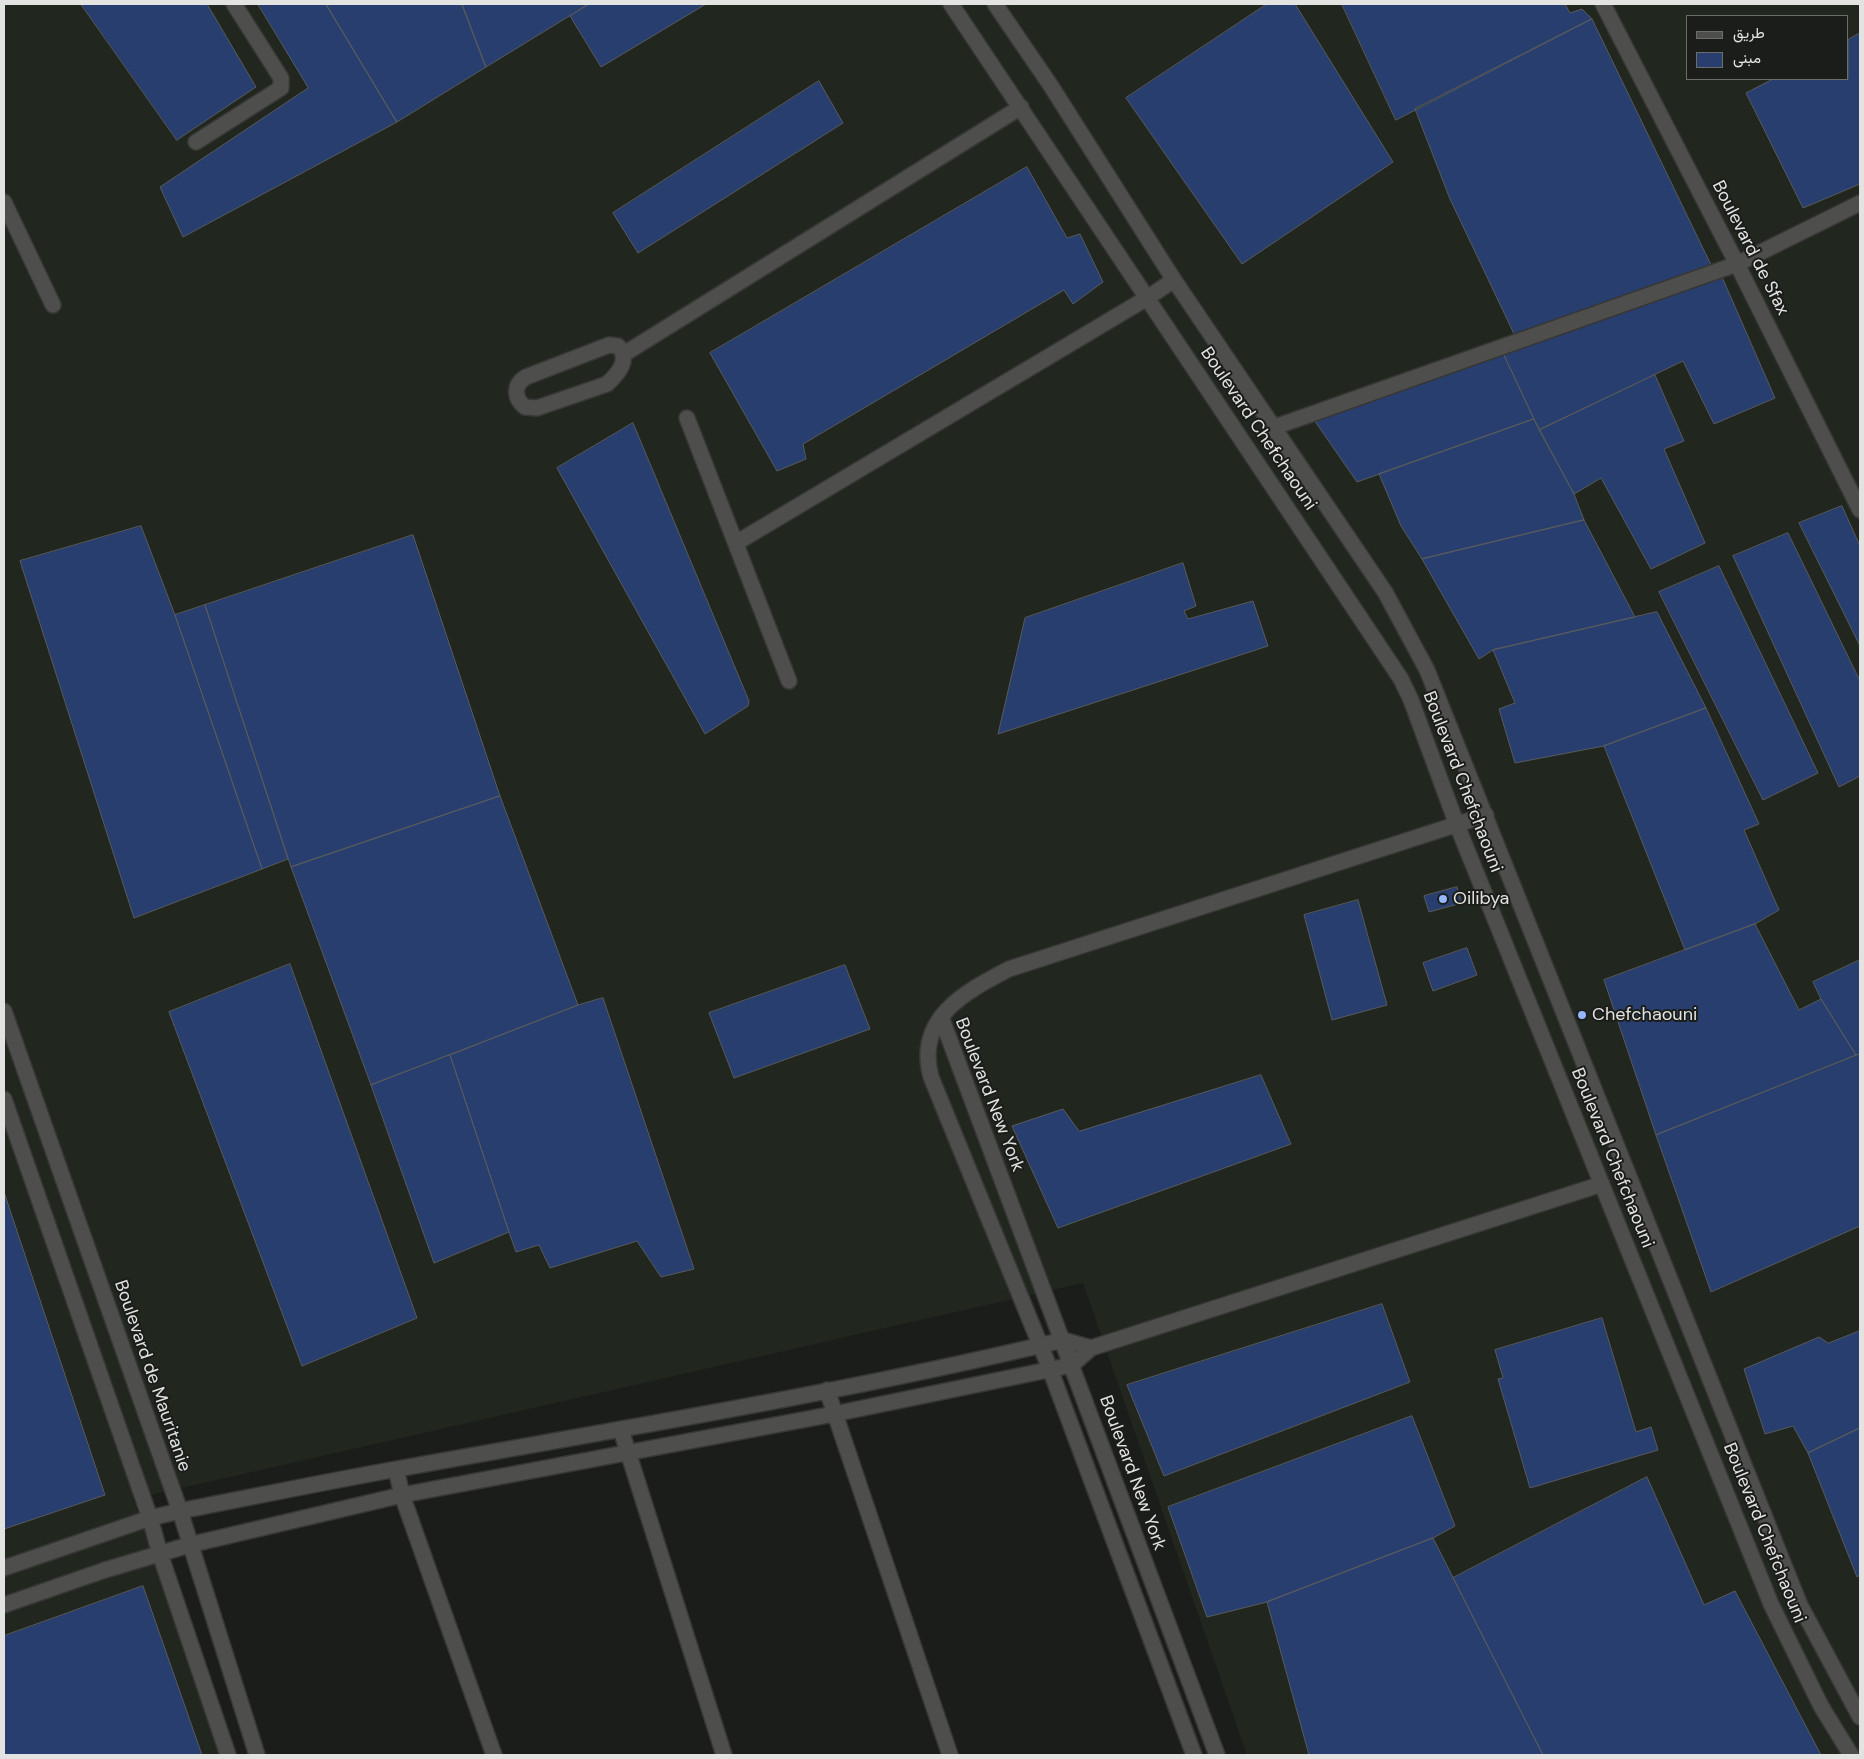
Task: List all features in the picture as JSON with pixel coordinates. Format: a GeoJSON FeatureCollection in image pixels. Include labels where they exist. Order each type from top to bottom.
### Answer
{"type":"FeatureCollection","features":[{"type":"Feature","properties":{"kind":"street"},"geometry":{"type":"LineString","coordinates":[[196,142],[280,88],[280,78],[234,4]]}},
{"type":"Feature","properties":{"kind":"street","name":"Boulevard Chefchaouni"},"geometry":{"type":"LineString","coordinates":[[951,4],[1401,679],[1411,700],[1457,825],[1771,1604],[1817,1697],[1851,1755]]}},
{"type":"Feature","properties":{"kind":"street","name":"Boulevard Chefchaouni"},"geometry":{"type":"LineString","coordinates":[[995,4],[1051,86],[1174,280],[1384,592],[1435,688],[1800,1605],[1860,1717]]}},
{"type":"Feature","properties":{"kind":"street","name":"Boulevard de Sfax"},"geometry":{"type":"LineString","coordinates":[[1603,4],[1738,264],[1860,510]]}},
{"type":"Feature","properties":{"kind":"street"},"geometry":{"type":"LineString","coordinates":[[624,354],[1021,107]]}},
{"type":"Feature","properties":{"kind":"street"},"geometry":{"type":"LineString","coordinates":[[4,202],[53,305]]}},
{"type":"Feature","properties":{"kind":"street"},"geometry":{"type":"LineString","coordinates":[[1272,428],[1738,264],[1860,203]]}},
{"type":"Feature","properties":{"kind":"street"},"geometry":{"type":"LineString","coordinates":[[736,543],[1147,298],[1174,280]]}},
{"type":"Feature","properties":{"kind":"street"},"geometry":{"type":"LineString","coordinates":[[609,345],[618,346],[624,354],[624,360],[620,369],[607,384],[537,408],[525,407],[517,398],[516,388],[526,377],[609,345]]}},
{"type":"Feature","properties":{"kind":"street"},"geometry":{"type":"LineString","coordinates":[[687,418],[789,681]]}},
{"type":"Feature","properties":{"kind":"street"},"geometry":{"type":"LineString","coordinates":[[941,1017],[968,991],[1009,969],[1486,815]]}},
{"type":"Feature","properties":{"kind":"street","name":"Boulevard de Mauritanie"},"geometry":{"type":"LineString","coordinates":[[4,1011],[180,1512],[257,1755]]}},
{"type":"Feature","properties":{"kind":"street","name":"Boulevard New York"},"geometry":{"type":"LineString","coordinates":[[941,1017],[1217,1755]]}},
{"type":"Feature","properties":{"kind":"street","name":"Boulevard New York"},"geometry":{"type":"LineString","coordinates":[[941,1017],[932,1033],[928,1052],[931,1078],[1050,1369],[1194,1755]]}},
{"type":"Feature","properties":{"kind":"street"},"geometry":{"type":"LineString","coordinates":[[4,1099],[150,1518],[160,1554],[228,1755]]}},
{"type":"Feature","properties":{"kind":"street"},"geometry":{"type":"LineString","coordinates":[[4,1605],[105,1570],[189,1545],[402,1495],[628,1454],[1072,1365],[1091,1348],[1602,1184]]}},
{"type":"Feature","properties":{"kind":"street"},"geometry":{"type":"LineString","coordinates":[[4,1568],[150,1518],[396,1469],[620,1430],[827,1390],[1063,1340],[1091,1348]]}},
{"type":"Feature","properties":{"kind":"street"},"geometry":{"type":"LineString","coordinates":[[827,1390],[950,1755]]}},
{"type":"Feature","properties":{"kind":"street"},"geometry":{"type":"LineString","coordinates":[[620,1430],[724,1755]]}},
{"type":"Feature","properties":{"kind":"street"},"geometry":{"type":"LineString","coordinates":[[396,1469],[402,1495],[494,1755]]}},
{"type":"Feature","properties":{"kind":"shaded area"},"geometry":{"type":"Polygon","coordinates":[[[4,4],[1860,4],[1860,1755],[1247,1755],[1083,1283],[133,1499],[223,1755],[4,1755],[4,4]]]}},
{"type":"Feature","properties":{"kind":"building"},"geometry":{"type":"Polygon","coordinates":[[[81,4],[207,4],[256,87],[177,140],[81,4]]]}},
{"type":"Feature","properties":{"kind":"building"},"geometry":{"type":"Polygon","coordinates":[[[258,4],[326,4],[397,122],[183,237],[160,187],[308,88],[258,4]]]}},
{"type":"Feature","properties":{"kind":"building"},"geometry":{"type":"Polygon","coordinates":[[[326,4],[462,4],[486,67],[397,122],[326,4]]]}},
{"type":"Feature","properties":{"kind":"building"},"geometry":{"type":"Polygon","coordinates":[[[462,4],[589,4],[486,67],[462,4]]]}},
{"type":"Feature","properties":{"kind":"building"},"geometry":{"type":"Polygon","coordinates":[[[589,4],[706,4],[601,67],[570,16],[589,4]]]}},
{"type":"Feature","properties":{"kind":"building"},"geometry":{"type":"Polygon","coordinates":[[[1267,4],[1295,4],[1393,162],[1242,264],[1126,98],[1267,4]]]}},
{"type":"Feature","properties":{"kind":"building"},"geometry":{"type":"Polygon","coordinates":[[[1342,4],[1565,4],[1570,13],[1582,9],[1592,19],[1396,120],[1342,4]]]}},
{"type":"Feature","properties":{"kind":"building"},"geometry":{"type":"Polygon","coordinates":[[[1592,19],[1713,269],[1516,338],[1450,199],[1415,109],[1592,19]]]}},
{"type":"Feature","properties":{"kind":"building"},"geometry":{"type":"Polygon","coordinates":[[[1860,33],[1860,184],[1803,208],[1746,93],[1771,80],[1849,80],[1849,39],[1860,33]]]}},
{"type":"Feature","properties":{"kind":"building"},"geometry":{"type":"Polygon","coordinates":[[[819,81],[843,123],[638,253],[613,213],[819,81]]]}},
{"type":"Feature","properties":{"kind":"building"},"geometry":{"type":"Polygon","coordinates":[[[1027,167],[1067,238],[1080,234],[1103,282],[1073,304],[1064,290],[803,444],[806,459],[777,471],[710,353],[1027,167]]]}},
{"type":"Feature","properties":{"kind":"building"},"geometry":{"type":"Polygon","coordinates":[[[1722,277],[1775,398],[1714,424],[1683,361],[1539,430],[1503,353],[1722,277]]]}},
{"type":"Feature","properties":{"kind":"building"},"geometry":{"type":"Polygon","coordinates":[[[1503,353],[1534,419],[1357,482],[1312,417],[1503,353]]]}},
{"type":"Feature","properties":{"kind":"building"},"geometry":{"type":"Polygon","coordinates":[[[1655,375],[1684,441],[1664,449],[1705,543],[1651,569],[1601,478],[1574,494],[1539,430],[1655,375]]]}},
{"type":"Feature","properties":{"kind":"building"},"geometry":{"type":"Polygon","coordinates":[[[1534,419],[1574,494],[1584,520],[1422,559],[1401,526],[1379,474],[1534,419]]]}},
{"type":"Feature","properties":{"kind":"building"},"geometry":{"type":"Polygon","coordinates":[[[633,423],[749,701],[748,706],[705,734],[557,468],[633,423]]]}},
{"type":"Feature","properties":{"kind":"building"},"geometry":{"type":"Polygon","coordinates":[[[1842,506],[1860,546],[1860,646],[1799,523],[1842,506]]]}},
{"type":"Feature","properties":{"kind":"building"},"geometry":{"type":"Polygon","coordinates":[[[1584,520],[1635,617],[1493,650],[1479,659],[1422,559],[1584,520]]]}},
{"type":"Feature","properties":{"kind":"building"},"geometry":{"type":"Polygon","coordinates":[[[141,526],[175,615],[262,869],[134,918],[20,561],[141,526]]]}},
{"type":"Feature","properties":{"kind":"building"},"geometry":{"type":"Polygon","coordinates":[[[1788,533],[1860,681],[1860,776],[1839,787],[1733,556],[1788,533]]]}},
{"type":"Feature","properties":{"kind":"building"},"geometry":{"type":"Polygon","coordinates":[[[413,535],[500,796],[291,867],[205,605],[413,535]]]}},
{"type":"Feature","properties":{"kind":"building"},"geometry":{"type":"Polygon","coordinates":[[[1183,563],[1196,606],[1184,611],[1188,619],[1253,601],[1268,646],[998,734],[1025,618],[1183,563]]]}},
{"type":"Feature","properties":{"kind":"building"},"geometry":{"type":"Polygon","coordinates":[[[1719,566],[1818,773],[1763,800],[1659,592],[1719,566]]]}},
{"type":"Feature","properties":{"kind":"building"},"geometry":{"type":"Polygon","coordinates":[[[205,605],[288,859],[262,869],[175,615],[205,605]]]}},
{"type":"Feature","properties":{"kind":"building"},"geometry":{"type":"Polygon","coordinates":[[[1657,612],[1706,708],[1604,746],[1515,763],[1499,709],[1515,703],[1493,650],[1657,612]]]}},
{"type":"Feature","properties":{"kind":"building"},"geometry":{"type":"Polygon","coordinates":[[[1706,708],[1759,824],[1744,830],[1779,910],[1755,924],[1685,950],[1604,746],[1706,708]]]}},
{"type":"Feature","properties":{"kind":"building"},"geometry":{"type":"Polygon","coordinates":[[[500,796],[578,1005],[371,1085],[291,867],[500,796]]]}},
{"type":"Feature","properties":{"kind":"building","name":"Oilibya"},"geometry":{"type":"Polygon","coordinates":[[[1457,887],[1462,903],[1429,912],[1424,896],[1457,887]]]}},
{"type":"Feature","properties":{"kind":"building"},"geometry":{"type":"Polygon","coordinates":[[[1358,900],[1387,1005],[1332,1020],[1304,915],[1358,900]]]}},
{"type":"Feature","properties":{"kind":"building"},"geometry":{"type":"Polygon","coordinates":[[[1755,924],[1799,1010],[1821,999],[1856,1055],[1656,1135],[1604,980],[1755,924]]]}},
{"type":"Feature","properties":{"kind":"building"},"geometry":{"type":"Polygon","coordinates":[[[1467,948],[1477,975],[1433,991],[1423,963],[1467,948]]]}},
{"type":"Feature","properties":{"kind":"building"},"geometry":{"type":"Polygon","coordinates":[[[1860,960],[1860,1054],[1856,1055],[1821,999],[1813,982],[1860,960]]]}},
{"type":"Feature","properties":{"kind":"building"},"geometry":{"type":"Polygon","coordinates":[[[290,964],[417,1318],[302,1366],[169,1012],[290,964]]]}},
{"type":"Feature","properties":{"kind":"building"},"geometry":{"type":"Polygon","coordinates":[[[845,965],[870,1029],[734,1078],[709,1013],[845,965]]]}},
{"type":"Feature","properties":{"kind":"building"},"geometry":{"type":"Polygon","coordinates":[[[603,998],[694,1269],[661,1277],[637,1241],[550,1268],[539,1245],[516,1252],[509,1232],[450,1055],[578,1005],[603,998]]]}},
{"type":"Feature","properties":{"kind":"building"},"geometry":{"type":"Polygon","coordinates":[[[1860,1054],[1860,1226],[1711,1292],[1656,1135],[1860,1054]]]}},
{"type":"Feature","properties":{"kind":"building"},"geometry":{"type":"Polygon","coordinates":[[[450,1055],[509,1232],[434,1263],[371,1085],[450,1055]]]}},
{"type":"Feature","properties":{"kind":"building"},"geometry":{"type":"Polygon","coordinates":[[[1261,1075],[1291,1144],[1058,1228],[1012,1126],[1063,1109],[1079,1131],[1261,1075]]]}},
{"type":"Feature","properties":{"kind":"building"},"geometry":{"type":"Polygon","coordinates":[[[4,1192],[105,1495],[4,1529],[4,1192]]]}},
{"type":"Feature","properties":{"kind":"building"},"geometry":{"type":"Polygon","coordinates":[[[1382,1304],[1410,1382],[1164,1476],[1127,1385],[1382,1304]]]}},
{"type":"Feature","properties":{"kind":"building"},"geometry":{"type":"Polygon","coordinates":[[[1602,1318],[1636,1432],[1651,1427],[1658,1450],[1530,1488],[1498,1379],[1503,1378],[1495,1350],[1602,1318]]]}},
{"type":"Feature","properties":{"kind":"building"},"geometry":{"type":"Polygon","coordinates":[[[1860,1331],[1860,1428],[1808,1453],[1793,1426],[1765,1434],[1744,1369],[1819,1337],[1828,1343],[1860,1331]]]}},
{"type":"Feature","properties":{"kind":"building"},"geometry":{"type":"Polygon","coordinates":[[[1412,1416],[1455,1526],[1433,1538],[1267,1602],[1207,1617],[1168,1507],[1412,1416]]]}},
{"type":"Feature","properties":{"kind":"building"},"geometry":{"type":"Polygon","coordinates":[[[1860,1428],[1860,1575],[1857,1577],[1808,1453],[1860,1428]]]}},
{"type":"Feature","properties":{"kind":"building"},"geometry":{"type":"Polygon","coordinates":[[[1647,1477],[1704,1605],[1735,1591],[1821,1755],[1543,1755],[1453,1578],[1647,1477]]]}},
{"type":"Feature","properties":{"kind":"building"},"geometry":{"type":"Polygon","coordinates":[[[1433,1538],[1543,1755],[1309,1755],[1267,1602],[1433,1538]]]}},
{"type":"Feature","properties":{"kind":"building"},"geometry":{"type":"Polygon","coordinates":[[[143,1586],[202,1755],[4,1755],[4,1636],[143,1586]]]}},
{"type":"Feature","properties":{"kind":"place","name":"Oilibya"},"geometry":{"type":"Point","coordinates":[1443,899]}},
{"type":"Feature","properties":{"kind":"place","name":"Chefchaouni"},"geometry":{"type":"Point","coordinates":[1582,1015]}}]}
